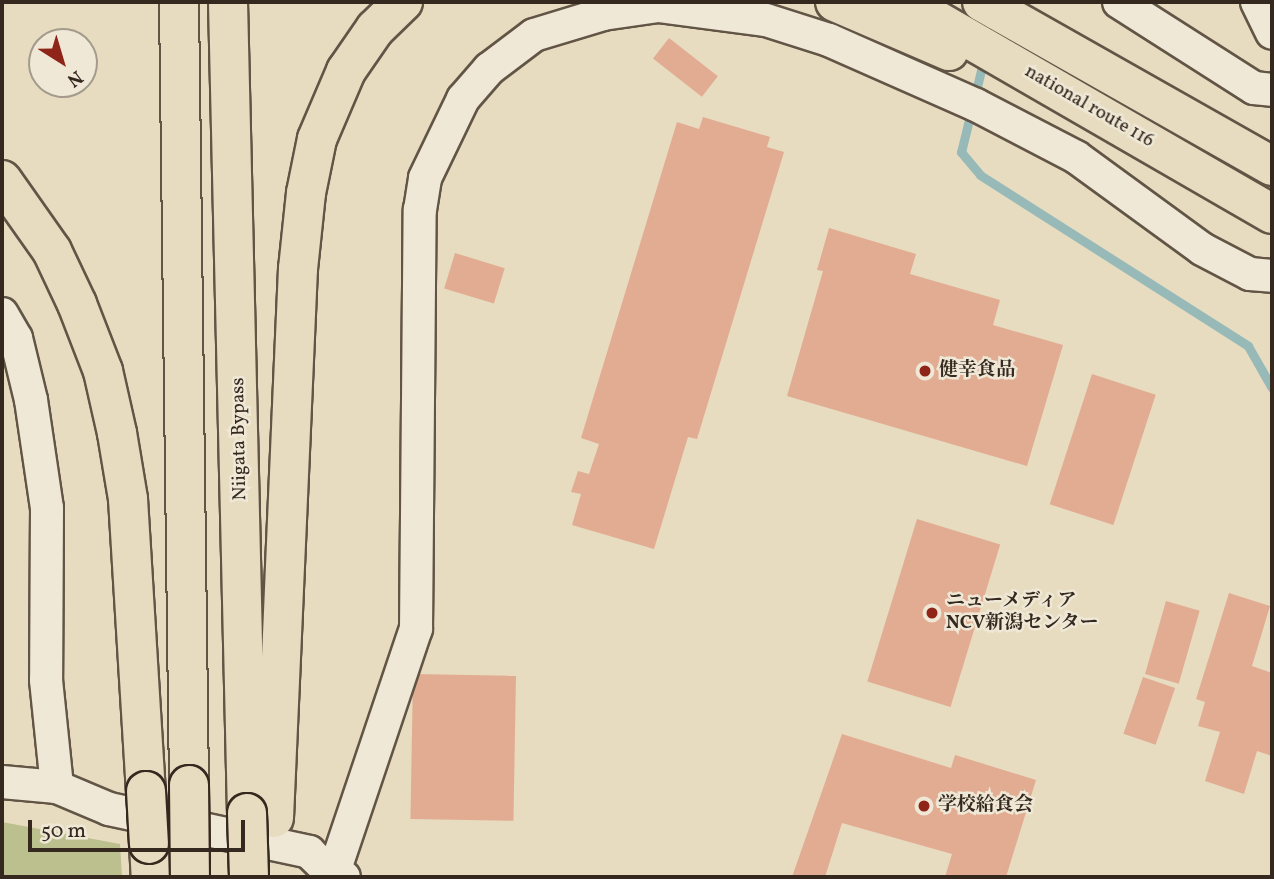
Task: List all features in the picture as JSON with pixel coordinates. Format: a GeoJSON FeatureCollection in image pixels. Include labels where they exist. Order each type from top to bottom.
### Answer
{"type":"FeatureCollection","features":[{"type":"Feature","properties":{"kind":"highway"},"geometry":{"type":"LineString","coordinates":[[179,2],[190,877]]}},
{"type":"Feature","properties":{"kind":"highway","name":"Niigata Bypass"},"geometry":{"type":"LineString","coordinates":[[228,2],[261,815],[249,877]]}},
{"type":"Feature","properties":{"kind":"highway"},"geometry":{"type":"LineString","coordinates":[[265,877],[261,815],[298,269],[306,192],[317,139],[346,71],[375,29],[403,2]]}},
{"type":"Feature","properties":{"kind":"highway"},"geometry":{"type":"LineString","coordinates":[[835,2],[1132,131]]}},
{"type":"Feature","properties":{"kind":"highway","name":"national route 116"},"geometry":{"type":"LineString","coordinates":[[905,2],[1272,214]]}},
{"type":"Feature","properties":{"kind":"highway","name":"national route 116"},"geometry":{"type":"LineString","coordinates":[[989,5],[1272,166]]}},
{"type":"Feature","properties":{"kind":"highway"},"geometry":{"type":"LineString","coordinates":[[2,180],[51,251],[77,304],[103,371],[117,433],[128,499],[150,877]]}},
{"type":"Feature","properties":{"kind":"street"},"geometry":{"type":"LineString","coordinates":[[1119,2],[1254,88],[1272,90]]}},
{"type":"Feature","properties":{"kind":"street"},"geometry":{"type":"LineString","coordinates":[[1257,2],[1272,33]]}},
{"type":"Feature","properties":{"kind":"street"},"geometry":{"type":"LineString","coordinates":[[2,782],[57,787],[109,809],[309,852],[339,876],[416,629],[420,210],[425,178],[463,99],[489,69],[534,35],[603,14],[658,6],[766,20],[829,40],[976,105],[1076,157],[1202,249],[1250,274],[1272,276]]}},
{"type":"Feature","properties":{"kind":"street"},"geometry":{"type":"LineString","coordinates":[[2,314],[16,338],[32,400],[47,508],[46,680],[57,787]]}},
{"type":"Feature","properties":{"kind":"green space"},"geometry":{"type":"Polygon","coordinates":[[[2,822],[120,844],[122,877],[2,877],[2,822]]]}},
{"type":"Feature","properties":{"kind":"building"},"geometry":{"type":"Polygon","coordinates":[[[669,38],[718,76],[702,97],[653,58],[669,38]]]}},
{"type":"Feature","properties":{"kind":"building"},"geometry":{"type":"Polygon","coordinates":[[[703,117],[770,137],[767,147],[784,152],[697,439],[688,437],[654,549],[572,525],[581,494],[571,492],[578,471],[589,474],[599,444],[581,438],[677,122],[699,129],[703,117]]]}},
{"type":"Feature","properties":{"kind":"building","name":"健幸食品"},"geometry":{"type":"Polygon","coordinates":[[[829,228],[916,254],[910,274],[1000,300],[993,325],[1063,345],[1027,466],[787,396],[823,271],[817,270],[829,228]]]}},
{"type":"Feature","properties":{"kind":"building"},"geometry":{"type":"Polygon","coordinates":[[[455,253],[505,268],[494,304],[444,288],[455,253]]]}},
{"type":"Feature","properties":{"kind":"building"},"geometry":{"type":"Polygon","coordinates":[[[1092,374],[1156,395],[1113,525],[1050,504],[1092,374]]]}},
{"type":"Feature","properties":{"kind":"building","name":"ニューメディア NCV新潟センター"},"geometry":{"type":"Polygon","coordinates":[[[917,519],[1000,544],[950,707],[867,682],[917,519]]]}},
{"type":"Feature","properties":{"kind":"building"},"geometry":{"type":"Polygon","coordinates":[[[1229,593],[1270,606],[1252,666],[1272,673],[1272,756],[1257,751],[1244,794],[1205,781],[1220,732],[1198,726],[1205,702],[1196,699],[1229,593]]]}},
{"type":"Feature","properties":{"kind":"building"},"geometry":{"type":"Polygon","coordinates":[[[1166,601],[1200,611],[1179,684],[1145,674],[1166,601]]]}},
{"type":"Feature","properties":{"kind":"building"},"geometry":{"type":"Polygon","coordinates":[[[413,674],[516,676],[513,821],[410,819],[413,674]]]}},
{"type":"Feature","properties":{"kind":"building"},"geometry":{"type":"Polygon","coordinates":[[[1143,677],[1175,688],[1156,745],[1123,734],[1143,677]]]}},
{"type":"Feature","properties":{"kind":"building","name":"学校給食会"},"geometry":{"type":"Polygon","coordinates":[[[842,734],[951,768],[955,755],[1036,780],[1006,877],[945,877],[952,854],[842,823],[825,877],[792,877],[842,734]]]}},
{"type":"Feature","properties":{"kind":"waterway"},"geometry":{"type":"LineString","coordinates":[[984,58],[961,152],[980,175],[1248,346],[1272,388]]}},
{"type":"Feature","properties":{"kind":"place","name":"健幸食品"},"geometry":{"type":"Point","coordinates":[925,371]}},
{"type":"Feature","properties":{"kind":"place","name":"ニューメディア NCV新潟センター"},"geometry":{"type":"Point","coordinates":[932,613]}},
{"type":"Feature","properties":{"kind":"place","name":"学校給食会"},"geometry":{"type":"Point","coordinates":[924,806]}}]}
